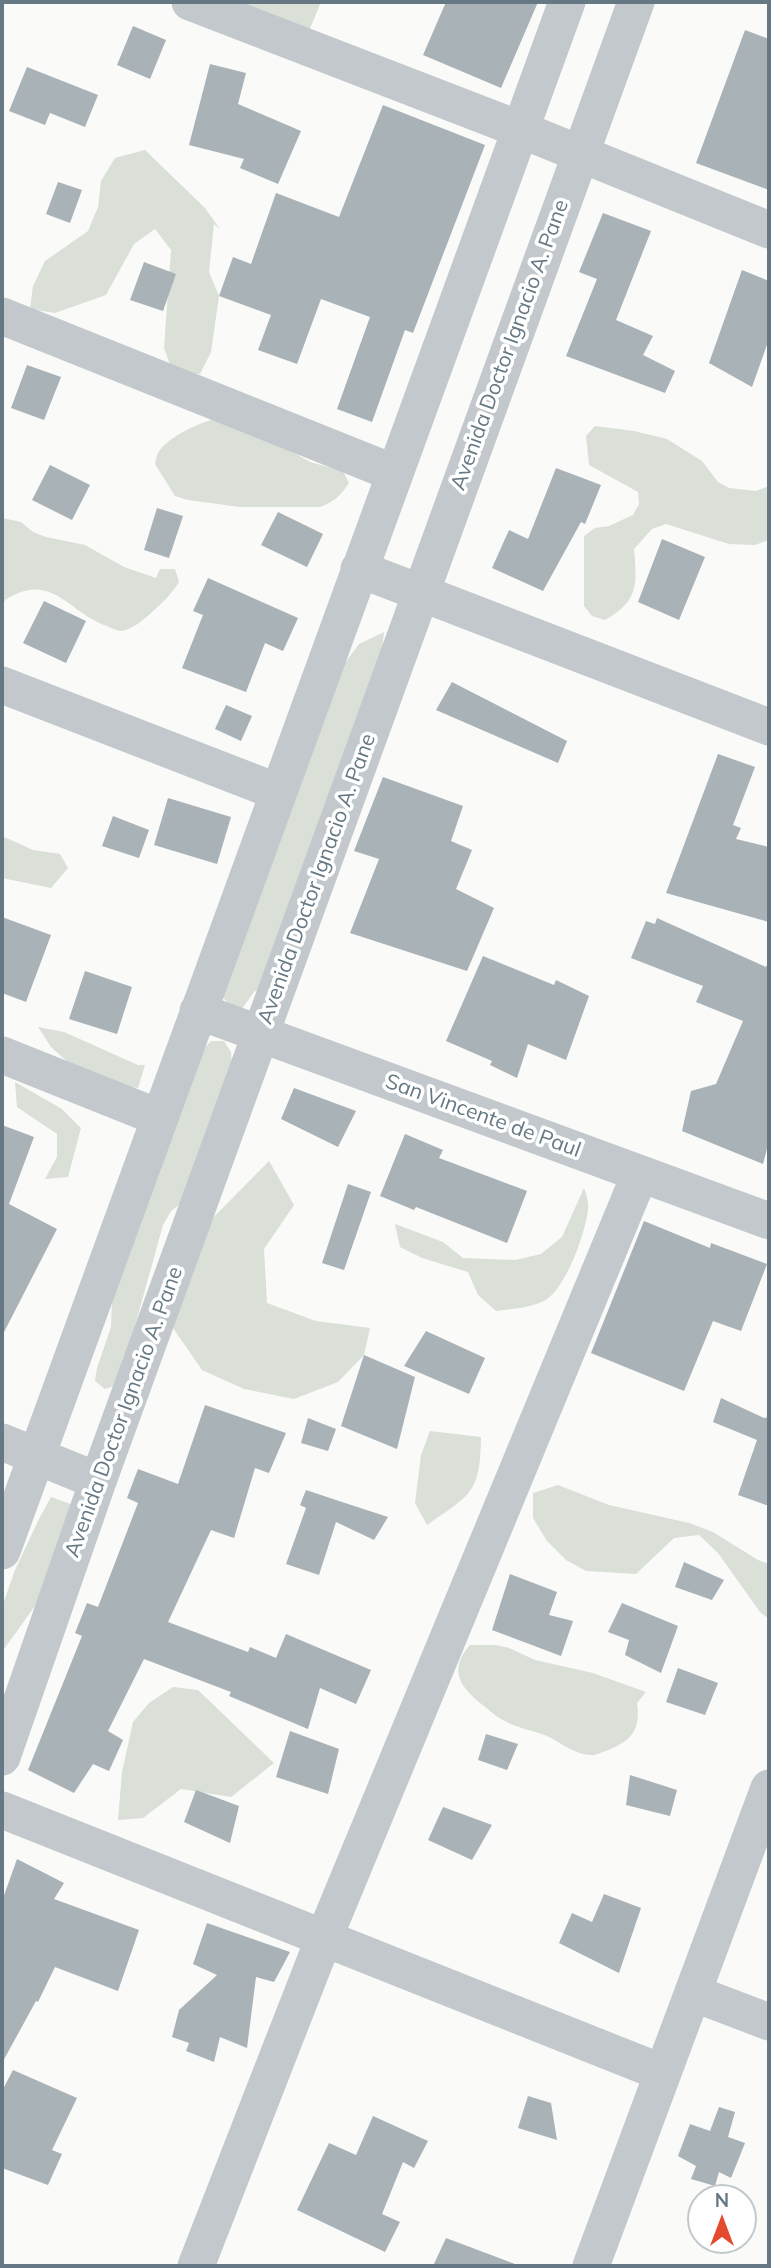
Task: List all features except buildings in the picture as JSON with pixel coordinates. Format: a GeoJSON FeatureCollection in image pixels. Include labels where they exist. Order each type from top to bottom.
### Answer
{"type":"FeatureCollection","features":[{"type":"Feature","properties":{"kind":"street"},"geometry":{"type":"LineString","coordinates":[[190,2],[519,129],[769,230]]}},
{"type":"Feature","properties":{"kind":"street"},"geometry":{"type":"LineString","coordinates":[[2,1551],[567,2]]}},
{"type":"Feature","properties":{"kind":"street","name":"Avenida Doctor Ignacio A. Pane"},"geometry":{"type":"LineString","coordinates":[[2,1757],[98,1481],[636,2]]}},
{"type":"Feature","properties":{"kind":"street"},"geometry":{"type":"LineString","coordinates":[[2,316],[394,473]]}},
{"type":"Feature","properties":{"kind":"street"},"geometry":{"type":"LineString","coordinates":[[359,569],[769,727]]}},
{"type":"Feature","properties":{"kind":"street"},"geometry":{"type":"LineString","coordinates":[[2,685],[278,792]]}},
{"type":"Feature","properties":{"kind":"street","name":"San Vincente de Paul"},"geometry":{"type":"LineString","coordinates":[[198,1012],[769,1221]]}},
{"type":"Feature","properties":{"kind":"street"},"geometry":{"type":"LineString","coordinates":[[2,1055],[160,1118]]}},
{"type":"Feature","properties":{"kind":"street"},"geometry":{"type":"LineString","coordinates":[[196,2266],[324,1938],[640,1174]]}},
{"type":"Feature","properties":{"kind":"street"},"geometry":{"type":"LineString","coordinates":[[2,1442],[98,1481]]}},
{"type":"Feature","properties":{"kind":"street"},"geometry":{"type":"LineString","coordinates":[[591,2266],[769,1788]]}},
{"type":"Feature","properties":{"kind":"street"},"geometry":{"type":"LineString","coordinates":[[2,1810],[663,2073]]}},
{"type":"Feature","properties":{"kind":"street"},"geometry":{"type":"LineString","coordinates":[[693,1993],[769,2022]]}},
{"type":"Feature","properties":{"kind":"shaded area"},"geometry":{"type":"Polygon","coordinates":[[[236,2],[321,2],[309,31],[236,2]]]}},
{"type":"Feature","properties":{"kind":"shaded area"},"geometry":{"type":"Polygon","coordinates":[[[145,150],[205,208],[220,229],[214,224],[209,272],[219,296],[211,352],[200,374],[173,373],[164,348],[171,250],[155,229],[134,244],[106,295],[55,313],[30,309],[33,286],[45,261],[88,231],[98,207],[101,181],[115,158],[145,150]]]}},
{"type":"Feature","properties":{"kind":"shaded area"},"geometry":{"type":"Polygon","coordinates":[[[219,418],[246,425],[310,462],[343,471],[349,483],[337,498],[320,507],[240,507],[175,496],[155,464],[157,454],[177,436],[204,422],[219,418]]]}},
{"type":"Feature","properties":{"kind":"shaded area"},"geometry":{"type":"Polygon","coordinates":[[[595,426],[667,439],[702,461],[718,482],[729,488],[756,491],[769,486],[769,540],[755,545],[729,544],[666,524],[652,529],[634,549],[636,572],[630,598],[605,620],[592,616],[584,606],[584,536],[595,528],[609,526],[633,515],[639,504],[638,492],[589,465],[586,436],[595,426]]]}},
{"type":"Feature","properties":{"kind":"shaded area"},"geometry":{"type":"Polygon","coordinates":[[[2,518],[21,522],[33,532],[46,537],[85,545],[124,567],[156,578],[160,569],[175,569],[179,582],[147,617],[122,631],[93,620],[59,596],[47,591],[35,589],[21,592],[5,600],[2,610],[2,518]]]}},
{"type":"Feature","properties":{"kind":"shaded area"},"geometry":{"type":"Polygon","coordinates":[[[384,632],[378,686],[265,984],[254,992],[239,1013],[220,995],[342,667],[359,644],[384,632]]]}},
{"type":"Feature","properties":{"kind":"shaded area"},"geometry":{"type":"Polygon","coordinates":[[[2,836],[33,850],[60,854],[68,868],[51,888],[2,878],[2,836]]]}},
{"type":"Feature","properties":{"kind":"shaded area"},"geometry":{"type":"Polygon","coordinates":[[[38,1027],[64,1032],[138,1065],[145,1065],[138,1088],[90,1082],[51,1047],[38,1027]]]}},
{"type":"Feature","properties":{"kind":"shaded area"},"geometry":{"type":"Polygon","coordinates":[[[211,1041],[224,1041],[231,1052],[232,1065],[192,1195],[171,1211],[163,1225],[129,1347],[122,1359],[125,1374],[117,1385],[105,1389],[95,1381],[111,1327],[113,1272],[186,1069],[211,1041]]]}},
{"type":"Feature","properties":{"kind":"shaded area"},"geometry":{"type":"Polygon","coordinates":[[[15,1082],[62,1109],[81,1128],[68,1177],[45,1179],[57,1157],[57,1134],[17,1107],[15,1082]]]}},
{"type":"Feature","properties":{"kind":"shaded area"},"geometry":{"type":"Polygon","coordinates":[[[269,1161],[294,1205],[264,1249],[267,1303],[316,1321],[370,1328],[364,1355],[338,1382],[294,1399],[244,1389],[202,1370],[173,1328],[197,1234],[269,1161]]]}},
{"type":"Feature","properties":{"kind":"shaded area"},"geometry":{"type":"Polygon","coordinates":[[[584,1188],[588,1209],[573,1260],[552,1295],[538,1303],[496,1311],[478,1295],[468,1272],[422,1258],[400,1247],[395,1224],[443,1242],[463,1258],[515,1260],[541,1254],[562,1237],[584,1188]]]}},
{"type":"Feature","properties":{"kind":"shaded area"},"geometry":{"type":"Polygon","coordinates":[[[430,1431],[481,1437],[478,1470],[470,1491],[427,1525],[415,1503],[421,1455],[430,1431]]]}},
{"type":"Feature","properties":{"kind":"shaded area"},"geometry":{"type":"Polygon","coordinates":[[[558,1485],[609,1505],[689,1523],[713,1532],[769,1564],[769,1619],[760,1612],[718,1553],[699,1535],[674,1538],[636,1574],[586,1571],[566,1560],[547,1541],[533,1518],[533,1493],[558,1485]]]}},
{"type":"Feature","properties":{"kind":"shaded area"},"geometry":{"type":"Polygon","coordinates":[[[51,1497],[76,1506],[70,1557],[2,1652],[2,1607],[15,1570],[51,1497]]]}},
{"type":"Feature","properties":{"kind":"shaded area"},"geometry":{"type":"Polygon","coordinates":[[[470,1645],[509,1648],[535,1660],[593,1673],[646,1692],[637,1703],[636,1728],[622,1743],[593,1755],[579,1753],[547,1736],[507,1722],[493,1714],[463,1686],[458,1671],[459,1663],[470,1645]]]}},
{"type":"Feature","properties":{"kind":"shaded area"},"geometry":{"type":"Polygon","coordinates":[[[173,1687],[198,1690],[274,1763],[231,1797],[181,1789],[143,1818],[118,1820],[122,1772],[133,1722],[149,1703],[173,1687]]]}}]}
